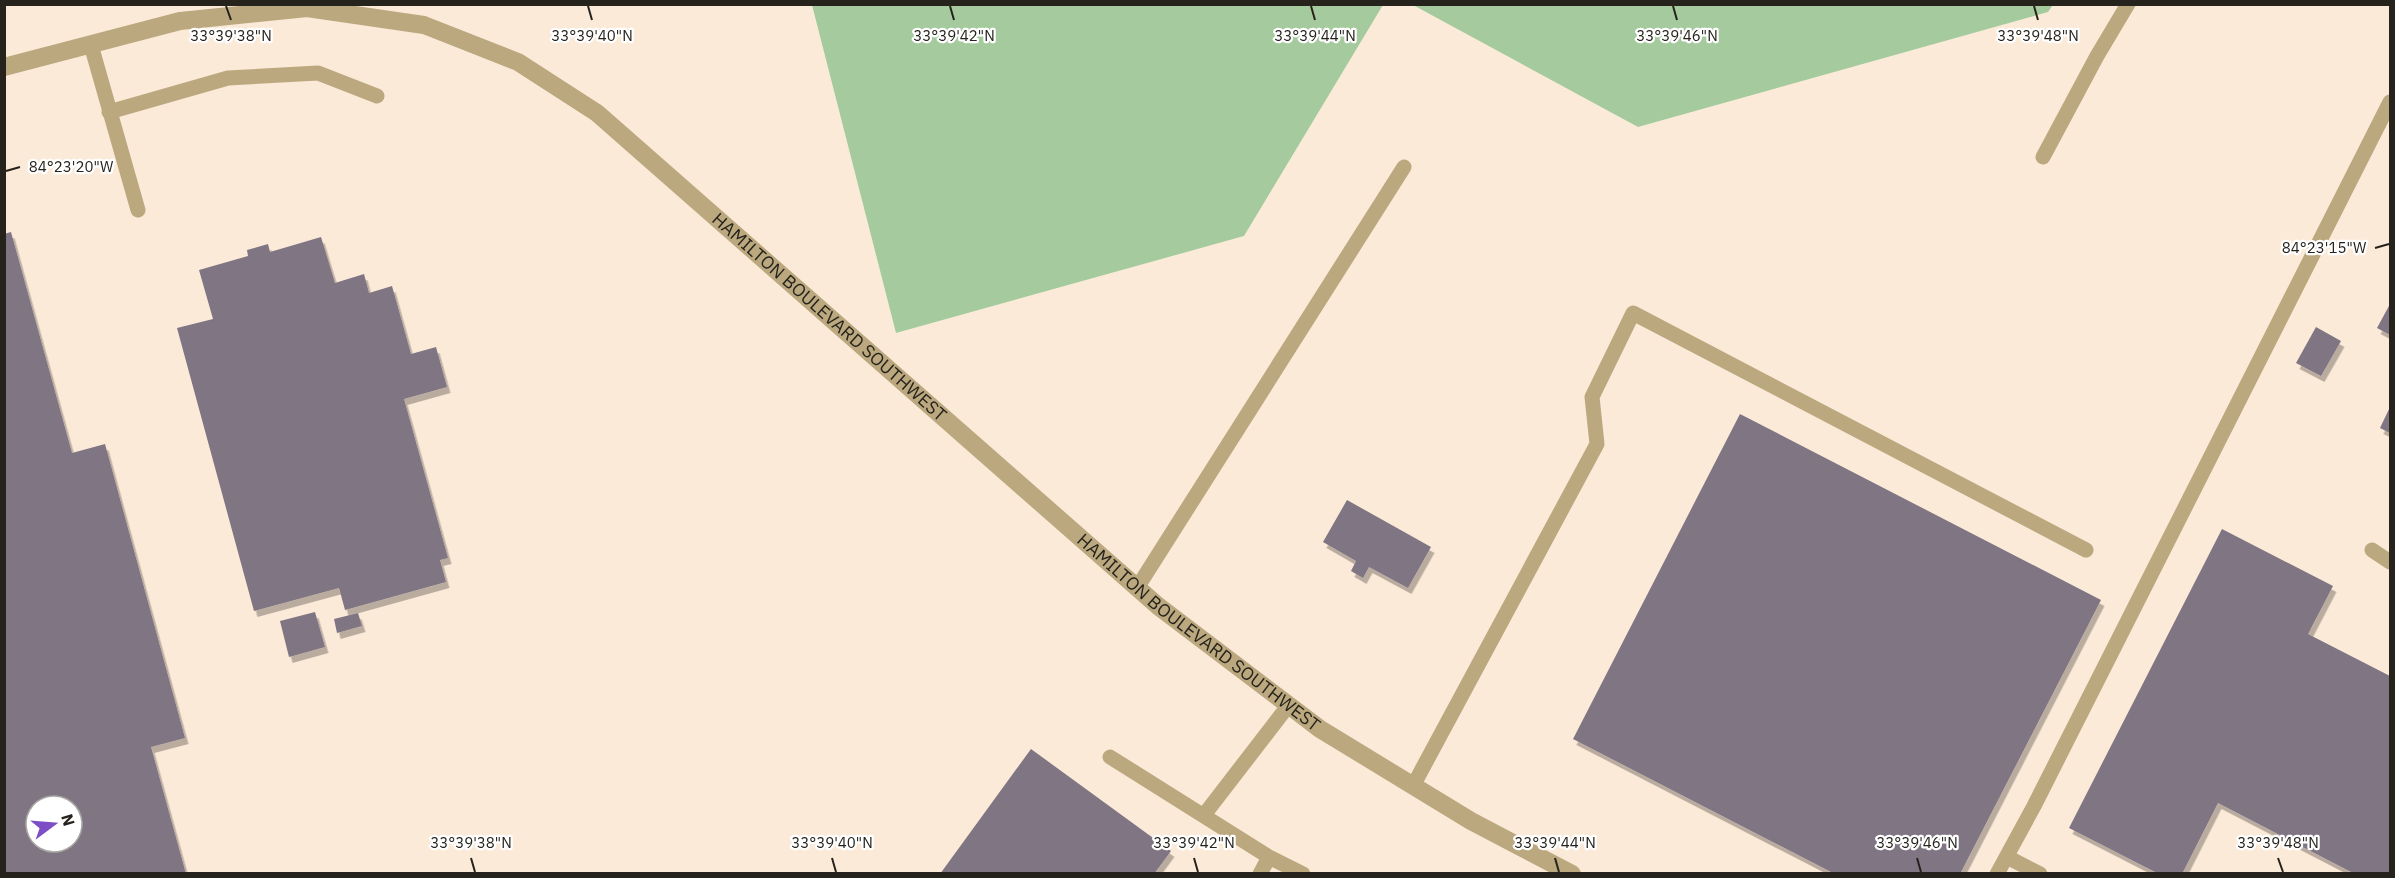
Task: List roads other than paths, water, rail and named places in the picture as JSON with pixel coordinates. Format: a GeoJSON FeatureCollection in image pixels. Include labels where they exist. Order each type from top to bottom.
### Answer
{"type":"FeatureCollection","features":[{"type":"Feature","properties":{"kind":"street","name":"HAMILTON BOULEVARD SOUTHWEST"},"geometry":{"type":"LineString","coordinates":[[4,67],[180,21],[259,8],[307,8],[423,25],[518,62],[597,113],[1158,606],[1320,729],[1471,821],[1572,873]]}},
{"type":"Feature","properties":{"kind":"lane"},"geometry":{"type":"LineString","coordinates":[[2043,157],[2097,56],[2128,4]]}},
{"type":"Feature","properties":{"kind":"lane"},"geometry":{"type":"LineString","coordinates":[[91,45],[138,210]]}},
{"type":"Feature","properties":{"kind":"lane"},"geometry":{"type":"LineString","coordinates":[[109,112],[228,78],[240,77],[318,73],[377,96]]}},
{"type":"Feature","properties":{"kind":"lane"},"geometry":{"type":"LineString","coordinates":[[1997,873],[2034,806],[2391,102]]}},
{"type":"Feature","properties":{"kind":"lane"},"geometry":{"type":"LineString","coordinates":[[1137,588],[1404,167]]}},
{"type":"Feature","properties":{"kind":"lane"},"geometry":{"type":"LineString","coordinates":[[1413,786],[1597,444],[1592,397],[1633,314],[2086,550]]}},
{"type":"Feature","properties":{"kind":"lane"},"geometry":{"type":"LineString","coordinates":[[2372,550],[2391,562]]}},
{"type":"Feature","properties":{"kind":"lane"},"geometry":{"type":"LineString","coordinates":[[1204,815],[1288,706]]}},
{"type":"Feature","properties":{"kind":"lane"},"geometry":{"type":"LineString","coordinates":[[1110,757],[1269,857],[1302,873]]}},
{"type":"Feature","properties":{"kind":"lane"},"geometry":{"type":"LineString","coordinates":[[1260,873],[1269,857]]}},
{"type":"Feature","properties":{"kind":"lane"},"geometry":{"type":"LineString","coordinates":[[2007,857],[2040,873]]}}]}
